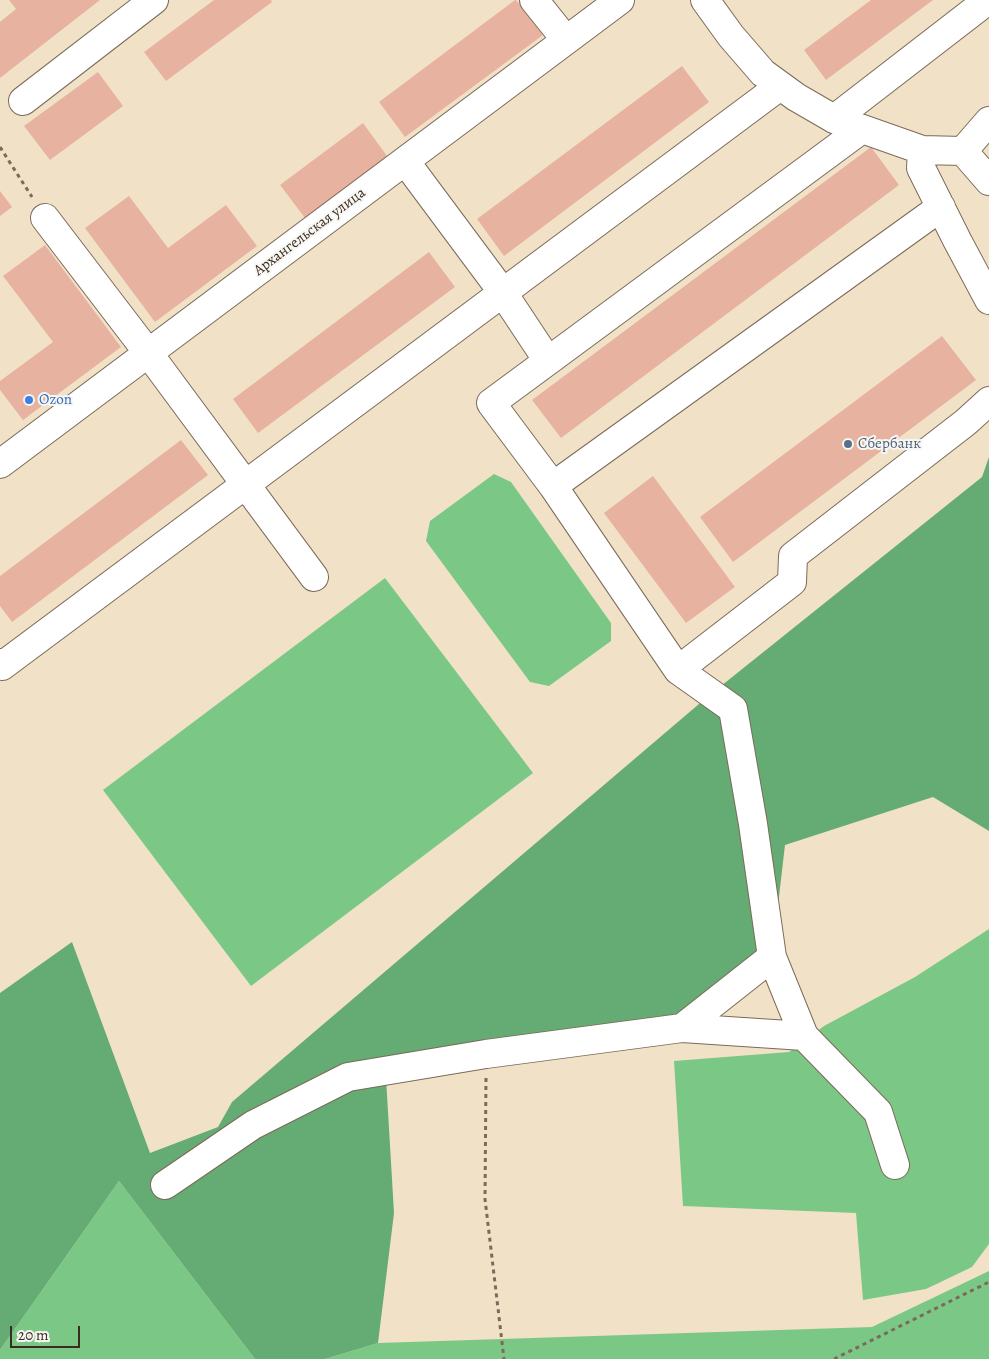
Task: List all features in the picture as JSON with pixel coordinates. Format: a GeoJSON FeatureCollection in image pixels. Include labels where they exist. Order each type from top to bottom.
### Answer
{"type":"FeatureCollection","features":[{"type":"Feature","properties":{"kind":"street"},"geometry":{"type":"LineString","coordinates":[[23,101],[154,0]]}},
{"type":"Feature","properties":{"kind":"street"},"geometry":{"type":"LineString","coordinates":[[534,0],[566,40]]}},
{"type":"Feature","properties":{"kind":"street","name":"Архангельская улица"},"geometry":{"type":"LineString","coordinates":[[1,463],[620,0]]}},
{"type":"Feature","properties":{"kind":"street"},"geometry":{"type":"LineString","coordinates":[[704,0],[731,36],[763,73],[796,97],[834,119],[922,150],[962,151],[989,181]]}},
{"type":"Feature","properties":{"kind":"street"},"geometry":{"type":"LineString","coordinates":[[834,119],[988,0]]}},
{"type":"Feature","properties":{"kind":"street"},"geometry":{"type":"LineString","coordinates":[[1,673],[245,485],[780,86]]}},
{"type":"Feature","properties":{"kind":"street"},"geometry":{"type":"LineString","coordinates":[[962,151],[989,121]]}},
{"type":"Feature","properties":{"kind":"street"},"geometry":{"type":"LineString","coordinates":[[862,129],[491,403],[553,486],[678,670],[733,709],[753,824],[772,958],[804,1036],[878,1112],[895,1165]]}},
{"type":"Feature","properties":{"kind":"street"},"geometry":{"type":"LineString","coordinates":[[922,150],[921,168],[989,300]]}},
{"type":"Feature","properties":{"kind":"street"},"geometry":{"type":"LineString","coordinates":[[406,161],[503,292],[548,361]]}},
{"type":"Feature","properties":{"kind":"street"},"geometry":{"type":"LineString","coordinates":[[553,486],[941,207]]}},
{"type":"Feature","properties":{"kind":"street"},"geometry":{"type":"LineString","coordinates":[[45,218],[149,354],[314,578]]}},
{"type":"Feature","properties":{"kind":"street"},"geometry":{"type":"LineString","coordinates":[[678,670],[792,582],[793,556],[966,422],[989,401]]}},
{"type":"Feature","properties":{"kind":"street"},"geometry":{"type":"LineString","coordinates":[[682,1028],[772,958]]}},
{"type":"Feature","properties":{"kind":"street"},"geometry":{"type":"LineString","coordinates":[[165,1185],[253,1125],[348,1077],[486,1054],[682,1028],[804,1036]]}},
{"type":"Feature","properties":{"kind":"path"},"geometry":{"type":"LineString","coordinates":[[0,147],[45,218]]}},
{"type":"Feature","properties":{"kind":"path"},"geometry":{"type":"LineString","coordinates":[[486,1054],[485,1200],[504,1359]]}},
{"type":"Feature","properties":{"kind":"path"},"geometry":{"type":"LineString","coordinates":[[834,1359],[989,1282]]}},
{"type":"Feature","properties":{"kind":"green space"},"geometry":{"type":"Polygon","coordinates":[[[989,457],[989,831],[933,797],[785,845],[772,957],[670,1020],[385,1061],[394,1213],[378,1343],[325,1359],[255,1359],[119,1181],[0,1350],[0,993],[72,942],[150,1153],[218,1127],[232,1102],[706,698],[982,477],[989,457]]]}},
{"type":"Feature","properties":{"kind":"green space"},"geometry":{"type":"Polygon","coordinates":[[[494,474],[511,482],[611,623],[611,641],[549,686],[530,682],[426,541],[430,521],[494,474]]]}},
{"type":"Feature","properties":{"kind":"green space"},"geometry":{"type":"Polygon","coordinates":[[[385,578],[533,773],[251,986],[103,790],[385,578]]]}},
{"type":"Feature","properties":{"kind":"green space"},"geometry":{"type":"Polygon","coordinates":[[[989,929],[989,1244],[972,1267],[926,1289],[863,1300],[856,1213],[683,1206],[674,1061],[789,1052],[824,1026],[915,977],[989,929]]]}},
{"type":"Feature","properties":{"kind":"green space"},"geometry":{"type":"Polygon","coordinates":[[[119,1181],[255,1359],[0,1359],[0,1350],[119,1181]]]}},
{"type":"Feature","properties":{"kind":"green space"},"geometry":{"type":"Polygon","coordinates":[[[989,1271],[989,1359],[325,1359],[378,1343],[872,1327],[989,1271]]]}},
{"type":"Feature","properties":{"kind":"building"},"geometry":{"type":"Polygon","coordinates":[[[9,0],[100,0],[0,78],[0,22],[16,9],[9,0]]]}},
{"type":"Feature","properties":{"kind":"building"},"geometry":{"type":"Polygon","coordinates":[[[214,0],[271,0],[272,2],[166,81],[144,52],[214,0]]]}},
{"type":"Feature","properties":{"kind":"building"},"geometry":{"type":"Polygon","coordinates":[[[515,0],[543,35],[405,137],[379,102],[515,0]]]}},
{"type":"Feature","properties":{"kind":"building"},"geometry":{"type":"Polygon","coordinates":[[[871,0],[933,0],[826,80],[804,50],[871,0]]]}},
{"type":"Feature","properties":{"kind":"building"},"geometry":{"type":"Polygon","coordinates":[[[682,66],[709,102],[504,256],[477,219],[682,66]]]}},
{"type":"Feature","properties":{"kind":"building"},"geometry":{"type":"Polygon","coordinates":[[[98,72],[123,106],[50,160],[24,126],[98,72]]]}},
{"type":"Feature","properties":{"kind":"building"},"geometry":{"type":"Polygon","coordinates":[[[363,123],[387,156],[305,218],[280,185],[363,123]]]}},
{"type":"Feature","properties":{"kind":"building"},"geometry":{"type":"Polygon","coordinates":[[[871,147],[899,185],[561,438],[532,400],[871,147]]]}},
{"type":"Feature","properties":{"kind":"building"},"geometry":{"type":"Polygon","coordinates":[[[0,191],[12,207],[0,216],[0,191]]]}},
{"type":"Feature","properties":{"kind":"building"},"geometry":{"type":"Polygon","coordinates":[[[129,196],[168,248],[226,205],[257,246],[155,322],[85,228],[129,196]]]}},
{"type":"Feature","properties":{"kind":"building"},"geometry":{"type":"Polygon","coordinates":[[[45,245],[121,347],[23,420],[0,390],[0,381],[53,342],[3,276],[45,245]]]}},
{"type":"Feature","properties":{"kind":"building"},"geometry":{"type":"Polygon","coordinates":[[[429,252],[455,287],[258,433],[233,399],[429,252]]]}},
{"type":"Feature","properties":{"kind":"building"},"geometry":{"type":"Polygon","coordinates":[[[942,336],[976,380],[733,562],[700,517],[942,336]]]}},
{"type":"Feature","properties":{"kind":"building"},"geometry":{"type":"Polygon","coordinates":[[[181,440],[208,475],[12,622],[0,606],[0,576],[181,440]]]}},
{"type":"Feature","properties":{"kind":"building"},"geometry":{"type":"Polygon","coordinates":[[[653,476],[735,587],[686,623],[604,513],[653,476]]]}},
{"type":"Feature","properties":{"kind":"place","name":"Ozon"},"geometry":{"type":"Point","coordinates":[29,400]}},
{"type":"Feature","properties":{"kind":"place","name":"Сбербанк"},"geometry":{"type":"Point","coordinates":[848,444]}}]}
